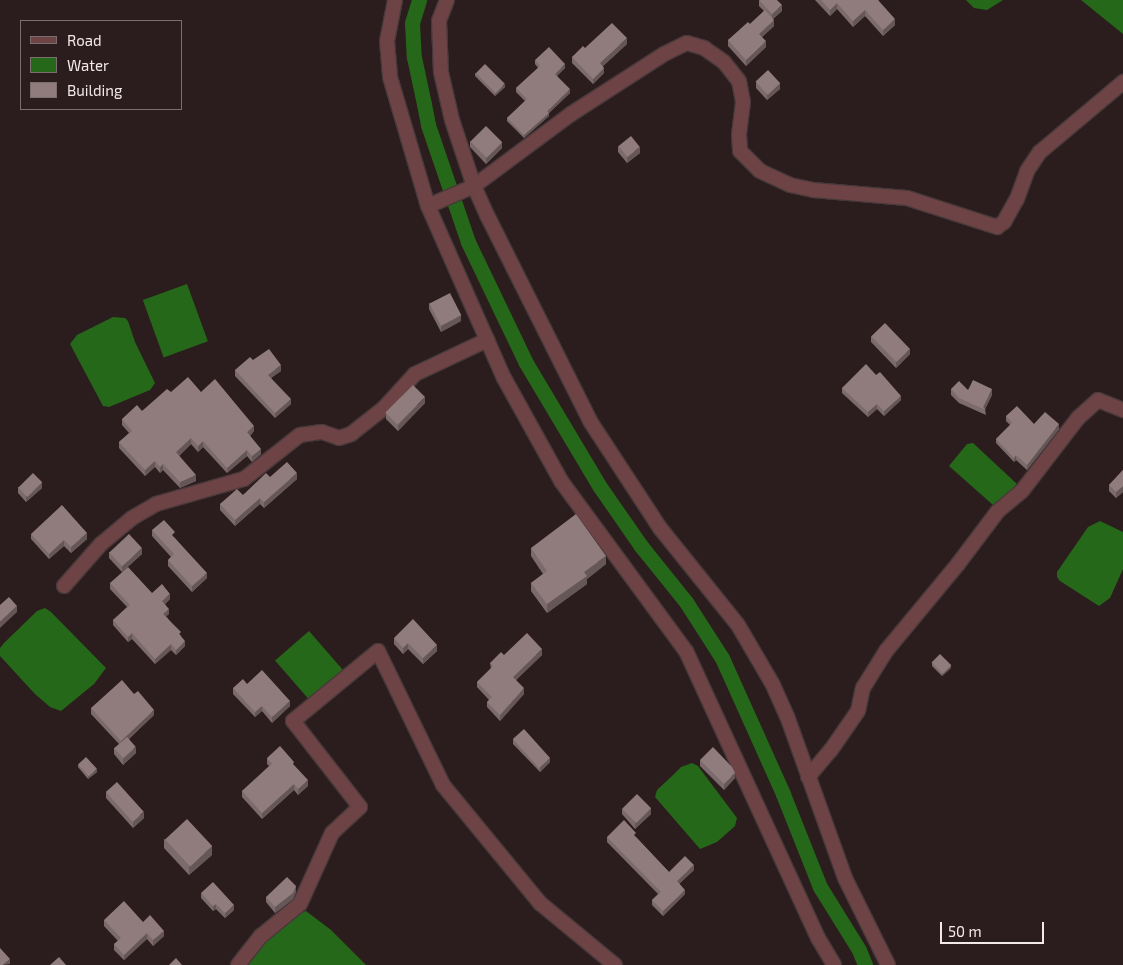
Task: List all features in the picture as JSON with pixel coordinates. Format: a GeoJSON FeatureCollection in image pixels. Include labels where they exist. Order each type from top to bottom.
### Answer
{"type":"FeatureCollection","features":[{"type":"Feature","properties":{"kind":"street"},"geometry":{"type":"LineString","coordinates":[[395,0],[387,41],[390,76],[428,206],[486,340],[504,378],[561,481],[686,651],[818,938],[834,965]]}},
{"type":"Feature","properties":{"kind":"street"},"geometry":{"type":"LineString","coordinates":[[447,0],[439,21],[441,72],[452,120],[474,186],[532,309],[590,421],[660,528],[738,625],[773,685],[787,716],[845,878],[888,965]]}},
{"type":"Feature","properties":{"kind":"street"},"geometry":{"type":"LineString","coordinates":[[428,206],[474,186],[571,114],[664,54],[687,44],[704,48],[724,62],[739,81],[743,102],[738,135],[740,151],[760,171],[790,185],[813,190],[907,198],[997,227],[1004,222],[1017,199],[1027,171],[1040,152],[1123,82]]}},
{"type":"Feature","properties":{"kind":"street"},"geometry":{"type":"LineString","coordinates":[[64,586],[101,544],[140,513],[156,504],[244,479],[300,435],[322,432],[339,438],[351,434],[384,408],[415,374],[486,340]]}},
{"type":"Feature","properties":{"kind":"street"},"geometry":{"type":"LineString","coordinates":[[808,776],[831,750],[858,711],[863,688],[886,651],[958,564],[998,511],[1022,491],[1078,418],[1098,400],[1123,410]]}},
{"type":"Feature","properties":{"kind":"street"},"geometry":{"type":"LineString","coordinates":[[238,965],[261,936],[300,904],[332,833],[360,806],[293,721],[378,651],[443,785],[540,903],[615,965]]}},
{"type":"Feature","properties":{"kind":"water"},"geometry":{"type":"Polygon","coordinates":[[[966,0],[1003,0],[987,10],[974,8],[966,0]]]}},
{"type":"Feature","properties":{"kind":"water"},"geometry":{"type":"Polygon","coordinates":[[[1081,0],[1123,0],[1123,34],[1081,0]]]}},
{"type":"Feature","properties":{"kind":"water"},"geometry":{"type":"Polygon","coordinates":[[[187,284],[208,341],[164,357],[143,300],[187,284]]]}},
{"type":"Feature","properties":{"kind":"water"},"geometry":{"type":"Polygon","coordinates":[[[113,317],[125,318],[128,321],[135,342],[155,383],[150,390],[109,407],[103,406],[70,344],[77,335],[113,317]]]}},
{"type":"Feature","properties":{"kind":"water"},"geometry":{"type":"Polygon","coordinates":[[[973,443],[1017,484],[999,503],[993,505],[949,466],[967,444],[973,443]]]}},
{"type":"Feature","properties":{"kind":"water"},"geometry":{"type":"Polygon","coordinates":[[[1100,521],[1123,532],[1123,569],[1110,598],[1099,606],[1060,581],[1057,577],[1057,572],[1088,527],[1100,521]]]}},
{"type":"Feature","properties":{"kind":"water"},"geometry":{"type":"Polygon","coordinates":[[[45,608],[106,668],[94,684],[61,711],[50,707],[35,694],[0,656],[0,648],[4,643],[37,611],[45,608]]]}},
{"type":"Feature","properties":{"kind":"water"},"geometry":{"type":"Polygon","coordinates":[[[309,631],[343,670],[309,700],[275,661],[309,631]]]}},
{"type":"Feature","properties":{"kind":"water"},"geometry":{"type":"Polygon","coordinates":[[[692,763],[698,766],[737,818],[735,826],[717,842],[700,849],[655,797],[657,790],[681,767],[692,763]]]}},
{"type":"Feature","properties":{"kind":"water"},"geometry":{"type":"Polygon","coordinates":[[[306,911],[331,930],[366,965],[246,965],[260,945],[298,914],[306,911]]]}},
{"type":"Feature","properties":{"kind":"building"},"geometry":{"type":"Polygon","coordinates":[[[759,0],[777,0],[782,5],[772,14],[759,0]]]}},
{"type":"Feature","properties":{"kind":"building"},"geometry":{"type":"Polygon","coordinates":[[[821,0],[878,0],[895,19],[883,30],[865,10],[853,21],[837,3],[830,10],[821,0]]]}},
{"type":"Feature","properties":{"kind":"building"},"geometry":{"type":"Polygon","coordinates":[[[765,10],[774,20],[759,34],[766,41],[746,60],[728,40],[765,10]]]}},
{"type":"Feature","properties":{"kind":"building"},"geometry":{"type":"Polygon","coordinates":[[[612,23],[627,38],[600,63],[604,68],[593,79],[572,57],[583,46],[585,48],[612,23]]]}},
{"type":"Feature","properties":{"kind":"building"},"geometry":{"type":"Polygon","coordinates":[[[549,47],[565,64],[555,74],[570,89],[547,111],[549,113],[524,135],[507,118],[527,99],[516,88],[540,66],[535,60],[549,47]]]}},
{"type":"Feature","properties":{"kind":"building"},"geometry":{"type":"Polygon","coordinates":[[[485,64],[505,84],[496,93],[476,73],[485,64]]]}},
{"type":"Feature","properties":{"kind":"building"},"geometry":{"type":"Polygon","coordinates":[[[768,70],[780,83],[768,95],[756,82],[768,70]]]}},
{"type":"Feature","properties":{"kind":"building"},"geometry":{"type":"Polygon","coordinates":[[[486,126],[502,142],[487,158],[470,142],[486,126]]]}},
{"type":"Feature","properties":{"kind":"building"},"geometry":{"type":"Polygon","coordinates":[[[631,136],[640,147],[627,157],[619,146],[631,136]]]}},
{"type":"Feature","properties":{"kind":"building"},"geometry":{"type":"Polygon","coordinates":[[[450,293],[461,315],[441,326],[430,303],[450,293]]]}},
{"type":"Feature","properties":{"kind":"building"},"geometry":{"type":"Polygon","coordinates":[[[885,323],[910,349],[896,362],[871,336],[885,323]]]}},
{"type":"Feature","properties":{"kind":"building"},"geometry":{"type":"Polygon","coordinates":[[[269,349],[281,365],[268,375],[291,399],[275,413],[235,370],[250,357],[253,360],[269,349]]]}},
{"type":"Feature","properties":{"kind":"building"},"geometry":{"type":"Polygon","coordinates":[[[866,364],[876,375],[880,372],[901,396],[884,411],[877,404],[868,412],[842,388],[866,364]]]}},
{"type":"Feature","properties":{"kind":"building"},"geometry":{"type":"Polygon","coordinates":[[[188,377],[201,392],[215,379],[254,426],[247,432],[261,449],[252,456],[247,450],[227,468],[203,441],[198,446],[191,438],[176,452],[196,475],[180,482],[163,464],[160,467],[155,461],[145,470],[119,442],[132,431],[122,419],[137,405],[142,411],[167,389],[171,392],[188,377]]]}},
{"type":"Feature","properties":{"kind":"building"},"geometry":{"type":"Polygon","coordinates":[[[973,380],[992,389],[983,407],[986,410],[959,398],[951,389],[959,381],[968,390],[973,380]]]}},
{"type":"Feature","properties":{"kind":"building"},"geometry":{"type":"Polygon","coordinates":[[[413,385],[425,397],[397,425],[385,413],[413,385]]]}},
{"type":"Feature","properties":{"kind":"building"},"geometry":{"type":"Polygon","coordinates":[[[1017,406],[1034,424],[1045,412],[1059,424],[1027,465],[1016,455],[1014,458],[996,439],[1012,423],[1006,416],[1017,406]]]}},
{"type":"Feature","properties":{"kind":"building"},"geometry":{"type":"Polygon","coordinates":[[[287,462],[297,473],[264,502],[260,498],[235,520],[220,504],[237,489],[243,495],[266,473],[270,477],[287,462]]]}},
{"type":"Feature","properties":{"kind":"building"},"geometry":{"type":"Polygon","coordinates":[[[1123,470],[1123,486],[1116,492],[1109,485],[1123,470]]]}},
{"type":"Feature","properties":{"kind":"building"},"geometry":{"type":"Polygon","coordinates":[[[33,473],[42,482],[27,497],[18,488],[33,473]]]}},
{"type":"Feature","properties":{"kind":"building"},"geometry":{"type":"Polygon","coordinates":[[[62,505],[87,533],[71,547],[64,540],[49,554],[31,534],[62,505]]]}},
{"type":"Feature","properties":{"kind":"building"},"geometry":{"type":"Polygon","coordinates":[[[576,514],[606,556],[584,572],[587,576],[547,604],[531,583],[547,571],[531,548],[576,514]]]}},
{"type":"Feature","properties":{"kind":"building"},"geometry":{"type":"Polygon","coordinates":[[[164,520],[175,532],[172,535],[207,573],[192,586],[168,560],[174,554],[152,530],[164,520]]]}},
{"type":"Feature","properties":{"kind":"building"},"geometry":{"type":"Polygon","coordinates":[[[129,534],[142,548],[122,566],[109,552],[129,534]]]}},
{"type":"Feature","properties":{"kind":"building"},"geometry":{"type":"Polygon","coordinates":[[[128,567],[152,593],[162,584],[170,594],[162,601],[169,609],[163,614],[181,632],[179,634],[185,641],[176,650],[171,644],[155,659],[132,633],[128,637],[113,620],[130,605],[110,583],[128,567]]]}},
{"type":"Feature","properties":{"kind":"building"},"geometry":{"type":"Polygon","coordinates":[[[9,597],[17,606],[0,622],[0,605],[9,597]]]}},
{"type":"Feature","properties":{"kind":"building"},"geometry":{"type":"Polygon","coordinates":[[[413,619],[437,645],[423,658],[408,643],[403,648],[394,638],[413,619]]]}},
{"type":"Feature","properties":{"kind":"building"},"geometry":{"type":"Polygon","coordinates":[[[527,633],[542,649],[513,677],[524,688],[500,715],[487,702],[492,697],[477,682],[493,666],[490,663],[501,652],[504,655],[527,633]]]}},
{"type":"Feature","properties":{"kind":"building"},"geometry":{"type":"Polygon","coordinates":[[[940,654],[951,665],[943,674],[932,662],[940,654]]]}},
{"type":"Feature","properties":{"kind":"building"},"geometry":{"type":"Polygon","coordinates":[[[262,670],[290,701],[272,717],[262,706],[255,712],[233,688],[243,679],[247,684],[262,670]]]}},
{"type":"Feature","properties":{"kind":"building"},"geometry":{"type":"Polygon","coordinates":[[[122,680],[134,694],[138,691],[154,710],[121,741],[91,708],[122,680]]]}},
{"type":"Feature","properties":{"kind":"building"},"geometry":{"type":"Polygon","coordinates":[[[524,729],[550,758],[539,768],[513,739],[524,729]]]}},
{"type":"Feature","properties":{"kind":"building"},"geometry":{"type":"Polygon","coordinates":[[[127,737],[136,747],[123,758],[114,748],[127,737]]]}},
{"type":"Feature","properties":{"kind":"building"},"geometry":{"type":"Polygon","coordinates":[[[280,746],[308,780],[298,789],[294,784],[262,813],[242,791],[272,764],[267,758],[280,746]]]}},
{"type":"Feature","properties":{"kind":"building"},"geometry":{"type":"Polygon","coordinates":[[[713,747],[732,767],[735,773],[724,784],[700,760],[713,747]]]}},
{"type":"Feature","properties":{"kind":"building"},"geometry":{"type":"Polygon","coordinates":[[[86,757],[97,769],[89,776],[78,765],[86,757]]]}},
{"type":"Feature","properties":{"kind":"building"},"geometry":{"type":"Polygon","coordinates":[[[117,782],[144,812],[133,822],[106,792],[117,782]]]}},
{"type":"Feature","properties":{"kind":"building"},"geometry":{"type":"Polygon","coordinates":[[[637,794],[651,808],[636,823],[622,809],[637,794]]]}},
{"type":"Feature","properties":{"kind":"building"},"geometry":{"type":"Polygon","coordinates":[[[187,819],[212,846],[190,867],[165,839],[187,819]]]}},
{"type":"Feature","properties":{"kind":"building"},"geometry":{"type":"Polygon","coordinates":[[[624,820],[636,833],[634,835],[669,872],[685,856],[694,865],[677,881],[685,890],[663,911],[652,900],[661,892],[607,837],[624,820]]]}},
{"type":"Feature","properties":{"kind":"building"},"geometry":{"type":"Polygon","coordinates":[[[287,877],[296,886],[293,893],[275,907],[266,897],[287,877]]]}},
{"type":"Feature","properties":{"kind":"building"},"geometry":{"type":"Polygon","coordinates":[[[213,882],[234,905],[225,913],[216,904],[213,906],[201,893],[213,882]]]}},
{"type":"Feature","properties":{"kind":"building"},"geometry":{"type":"Polygon","coordinates":[[[124,901],[143,922],[150,915],[164,931],[153,940],[147,933],[124,955],[114,944],[121,938],[104,920],[124,901]]]}},
{"type":"Feature","properties":{"kind":"building"},"geometry":{"type":"Polygon","coordinates":[[[0,948],[10,959],[3,965],[0,965],[0,948]]]}},
{"type":"Feature","properties":{"kind":"building"},"geometry":{"type":"Polygon","coordinates":[[[59,957],[66,965],[50,965],[59,957]]]}},
{"type":"Feature","properties":{"kind":"building"},"geometry":{"type":"Polygon","coordinates":[[[176,958],[182,965],[169,965],[176,958]]]}},
{"type":"Feature","properties":{"kind":"waterway"},"geometry":{"type":"LineString","coordinates":[[419,0],[412,23],[414,57],[428,125],[468,242],[526,363],[600,487],[641,546],[686,602],[722,658],[783,794],[820,887],[859,950],[865,965]]}}]}
